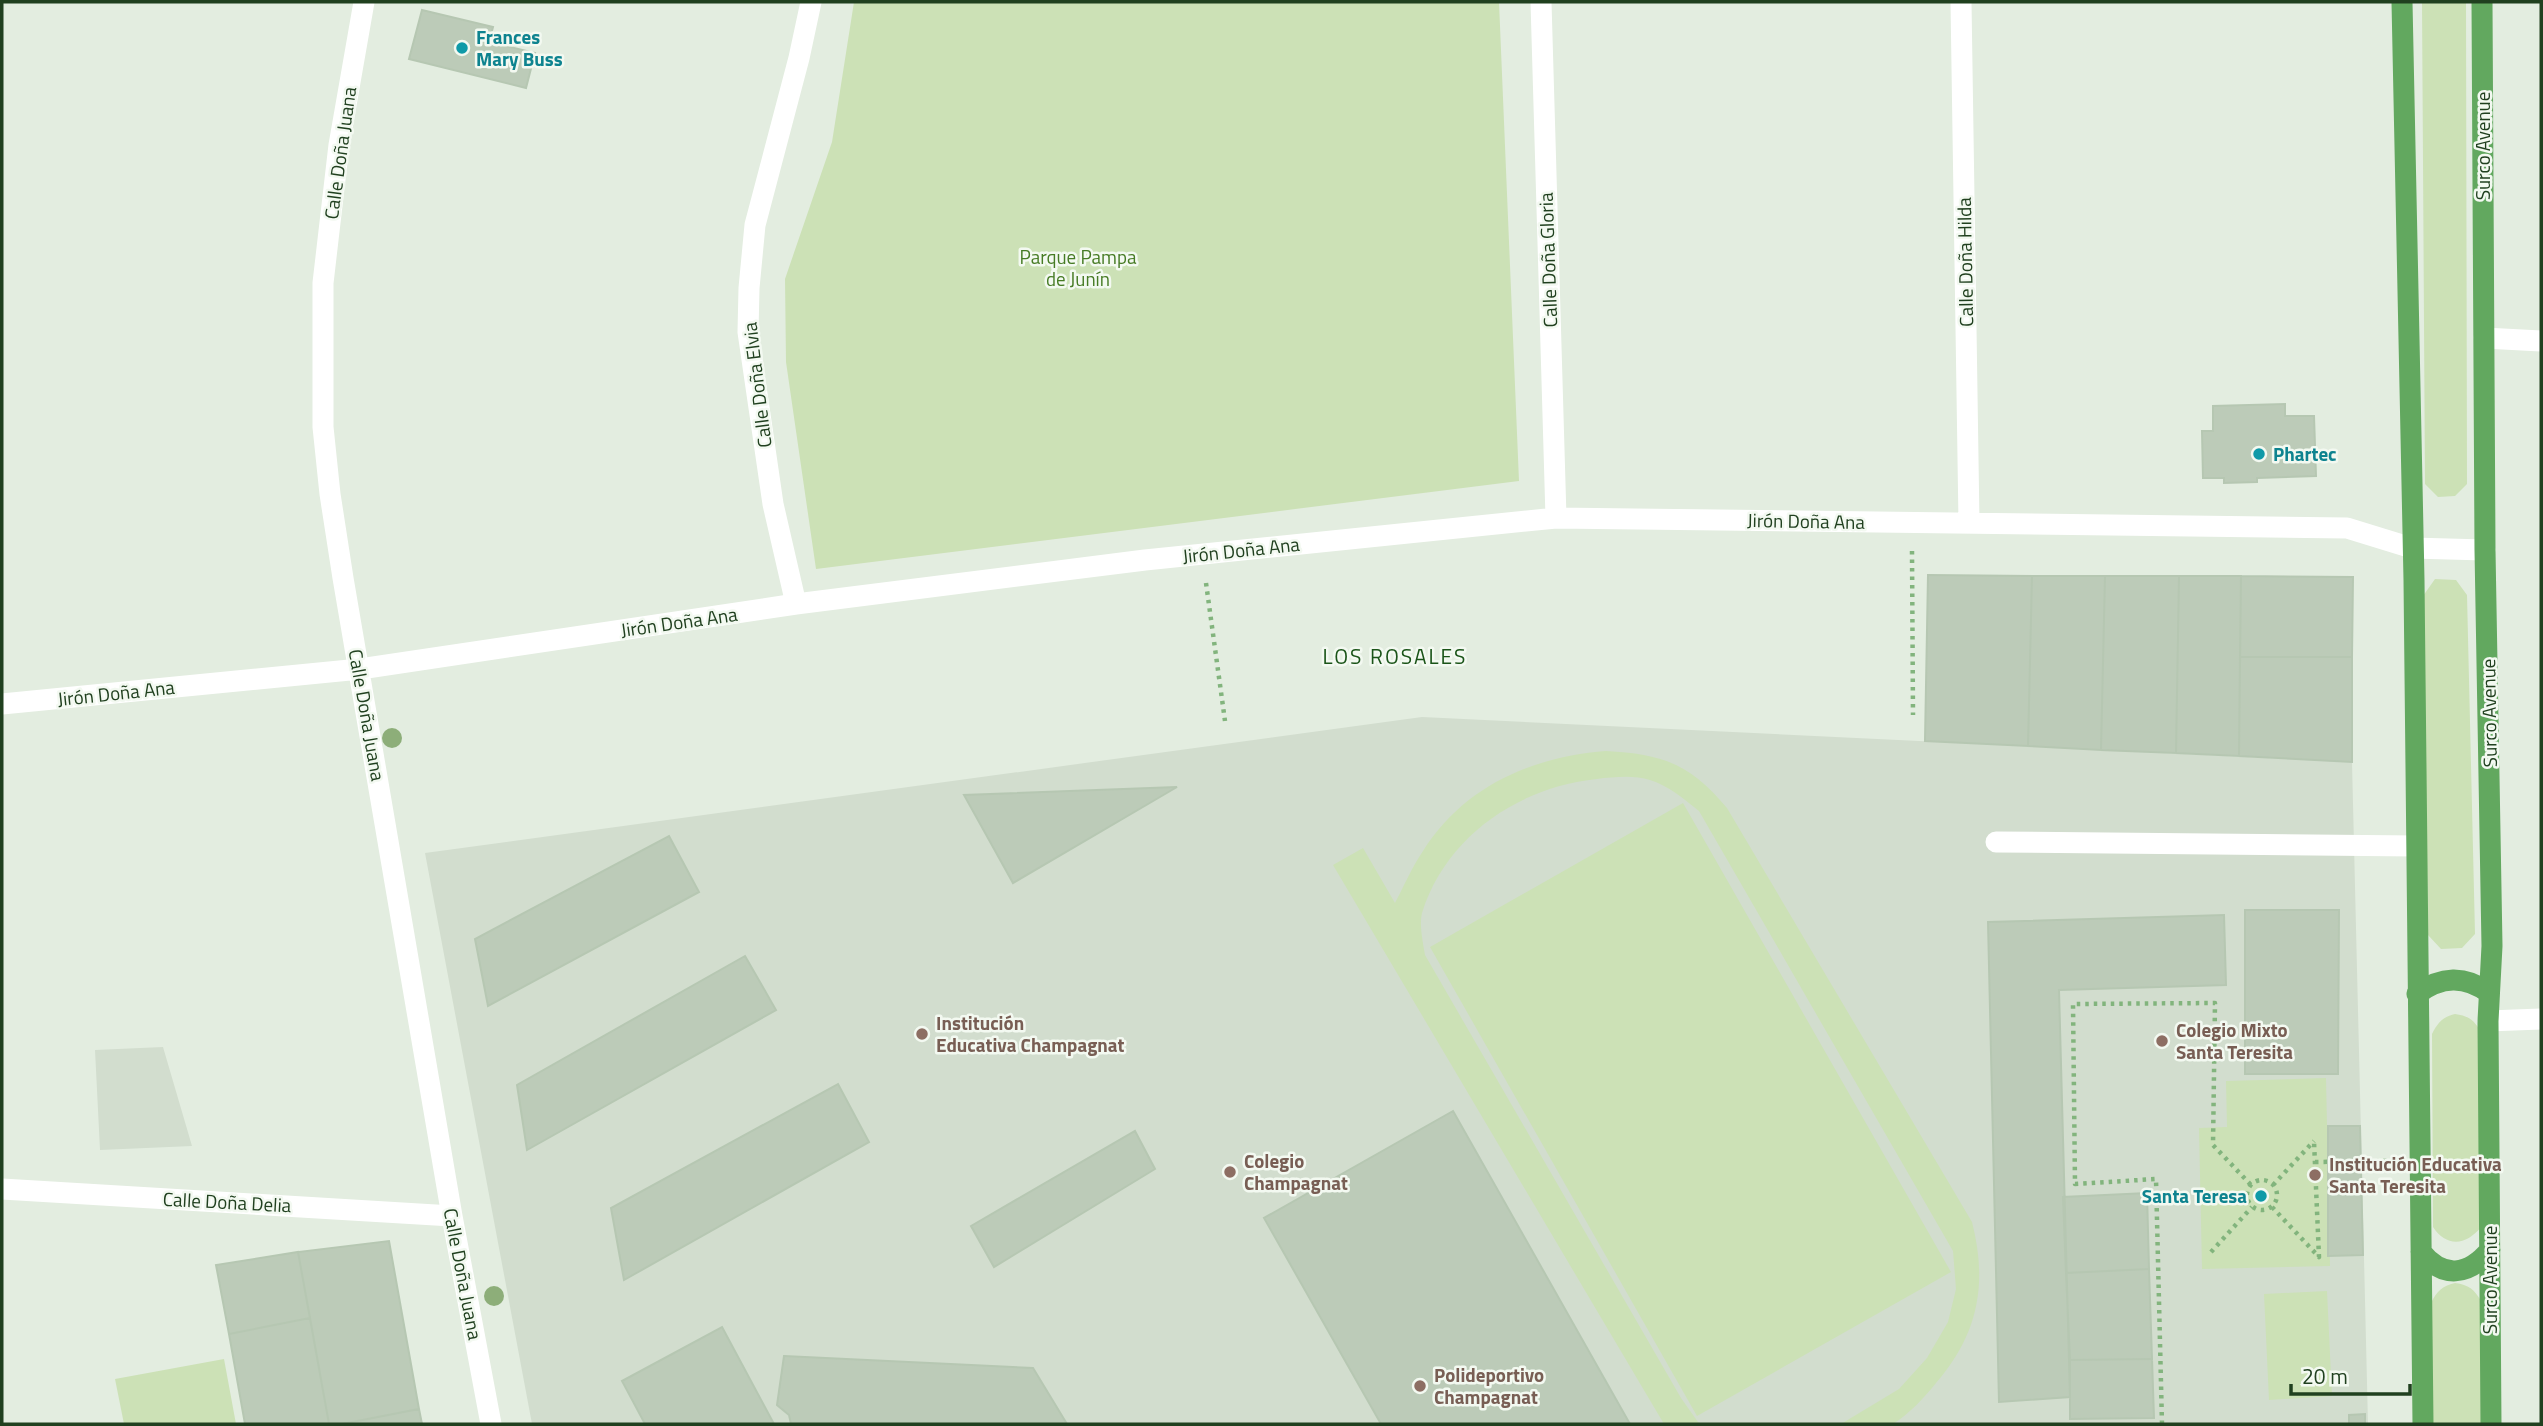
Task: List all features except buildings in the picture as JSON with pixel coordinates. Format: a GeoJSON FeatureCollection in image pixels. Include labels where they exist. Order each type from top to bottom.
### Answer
{"type":"FeatureCollection","features":[{"type":"Feature","properties":{"kind":"main road"},"geometry":{"type":"LineString","coordinates":[[2402,2],[2423,1424]]}},
{"type":"Feature","properties":{"kind":"main road","name":"Surco Avenue"},"geometry":{"type":"LineString","coordinates":[[2482,2],[2485,550],[2493,946],[2488,993],[2491,1424]]}},
{"type":"Feature","properties":{"kind":"main road"},"geometry":{"type":"LineString","coordinates":[[2417,994],[2428,986],[2452,979],[2478,985],[2488,993]]}},
{"type":"Feature","properties":{"kind":"main road"},"geometry":{"type":"LineString","coordinates":[[2421,1252],[2429,1262],[2441,1269],[2454,1271],[2468,1269],[2481,1261],[2490,1250]]}},
{"type":"Feature","properties":{"kind":"street","name":"Calle Doña Juana"},"geometry":{"type":"LineString","coordinates":[[364,2],[339,145],[323,283],[323,427],[330,494],[452,1216],[491,1424]]}},
{"type":"Feature","properties":{"kind":"street","name":"Calle Doña Elvia"},"geometry":{"type":"LineString","coordinates":[[796,604],[773,504],[752,367],[748,321],[755,225],[811,2]]}},
{"type":"Feature","properties":{"kind":"street","name":"Calle Doña Gloria"},"geometry":{"type":"LineString","coordinates":[[1541,2],[1556,518]]}},
{"type":"Feature","properties":{"kind":"street","name":"Calle Doña Hilda"},"geometry":{"type":"LineString","coordinates":[[1961,2],[1969,523]]}},
{"type":"Feature","properties":{"kind":"street"},"geometry":{"type":"LineString","coordinates":[[2484,338],[2541,341]]}},
{"type":"Feature","properties":{"kind":"street","name":"Jirón Doña Ana"},"geometry":{"type":"LineString","coordinates":[[2,704],[360,669],[796,604],[1203,554],[1556,518],[2347,528],[2412,548],[2485,550]]}},
{"type":"Feature","properties":{"kind":"street"},"geometry":{"type":"LineString","coordinates":[[1996,842],[2416,846]]}},
{"type":"Feature","properties":{"kind":"street"},"geometry":{"type":"LineString","coordinates":[[2488,1021],[2541,1019]]}},
{"type":"Feature","properties":{"kind":"street","name":"Calle Doña Delia"},"geometry":{"type":"LineString","coordinates":[[2,1189],[452,1216]]}},
{"type":"Feature","properties":{"kind":"path"},"geometry":{"type":"LineString","coordinates":[[1912,522],[1913,715]]}},
{"type":"Feature","properties":{"kind":"path"},"geometry":{"type":"LineString","coordinates":[[1203,554],[1225,721]]}},
{"type":"Feature","properties":{"kind":"path"},"geometry":{"type":"LineString","coordinates":[[2162,1424],[2156,1179],[2074,1184],[2073,1004],[2215,1003],[2213,1144],[2251,1185]]}},
{"type":"Feature","properties":{"kind":"path"},"geometry":{"type":"LineString","coordinates":[[2272,1207],[2319,1257],[2314,1140],[2273,1185]]}},
{"type":"Feature","properties":{"kind":"path"},"geometry":{"type":"LineString","coordinates":[[2315,1162],[2419,1160]]}},
{"type":"Feature","properties":{"kind":"path"},"geometry":{"type":"LineString","coordinates":[[2259,1180],[2273,1185],[2277,1198],[2272,1207],[2264,1211],[2252,1207],[2247,1196],[2251,1185],[2259,1180]]}},
{"type":"Feature","properties":{"kind":"path"},"geometry":{"type":"LineString","coordinates":[[2211,1252],[2252,1207]]}},
{"type":"Feature","properties":{"kind":"shaded area","name":"Colegio Champagnat"},"geometry":{"type":"Polygon","coordinates":[[[1422,717],[2352,762],[2368,1424],[532,1424],[425,853],[1422,717]]]}},
{"type":"Feature","properties":{"kind":"shaded area"},"geometry":{"type":"Polygon","coordinates":[[[163,1047],[192,1146],[100,1150],[95,1050],[163,1047]]]}},
{"type":"Feature","properties":{"kind":"green space","name":"Parque Pampa de Junín"},"geometry":{"type":"Polygon","coordinates":[[[854,2],[1499,2],[1519,481],[816,569],[786,362],[785,279],[832,142],[854,2]]]}},
{"type":"Feature","properties":{"kind":"green space"},"geometry":{"type":"Polygon","coordinates":[[[2422,2],[2466,2],[2467,484],[2455,496],[2438,497],[2425,484],[2422,2]]]}},
{"type":"Feature","properties":{"kind":"green space"},"geometry":{"type":"Polygon","coordinates":[[[2435,579],[2456,580],[2467,595],[2475,934],[2462,948],[2441,949],[2428,935],[2423,596],[2435,579]]]}},
{"type":"Feature","properties":{"kind":"green space"},"geometry":{"type":"Polygon","coordinates":[[[1606,751],[1644,755],[1674,764],[1700,781],[1727,808],[1972,1222],[1977,1245],[1979,1288],[1970,1327],[1962,1346],[1936,1383],[1916,1405],[1893,1424],[1841,1424],[1899,1389],[1927,1358],[1948,1322],[1956,1289],[1953,1251],[1699,811],[1664,786],[1637,777],[1597,779],[1540,792],[1489,820],[1467,839],[1448,861],[1433,885],[1421,923],[1425,955],[1681,1398],[1698,1422],[1703,1424],[1664,1424],[1333,865],[1363,848],[1395,903],[1419,857],[1440,828],[1479,792],[1526,768],[1579,754],[1606,751]]]}},
{"type":"Feature","properties":{"kind":"green space"},"geometry":{"type":"Polygon","coordinates":[[[1683,803],[1951,1272],[1697,1416],[1430,947],[1683,803]]]}},
{"type":"Feature","properties":{"kind":"green space"},"geometry":{"type":"Polygon","coordinates":[[[2455,1014],[2471,1019],[2481,1032],[2481,1227],[2469,1238],[2456,1242],[2444,1238],[2433,1227],[2432,1034],[2441,1021],[2455,1014]]]}},
{"type":"Feature","properties":{"kind":"green space"},"geometry":{"type":"Polygon","coordinates":[[[2326,1078],[2330,1266],[2202,1269],[2199,1128],[2227,1127],[2226,1081],[2326,1078]]]}},
{"type":"Feature","properties":{"kind":"green space"},"geometry":{"type":"Polygon","coordinates":[[[2455,1283],[2471,1288],[2481,1301],[2482,1424],[2433,1424],[2431,1303],[2440,1290],[2455,1283]]]}},
{"type":"Feature","properties":{"kind":"green space"},"geometry":{"type":"Polygon","coordinates":[[[2327,1291],[2332,1396],[2269,1400],[2264,1294],[2327,1291]]]}},
{"type":"Feature","properties":{"kind":"green space"},"geometry":{"type":"Polygon","coordinates":[[[224,1359],[236,1424],[124,1424],[115,1379],[224,1359]]]}},
{"type":"Feature","properties":{"kind":"place","name":"Frances Mary Buss"},"geometry":{"type":"Point","coordinates":[462,48]}},
{"type":"Feature","properties":{"kind":"place","name":"Phartec"},"geometry":{"type":"Point","coordinates":[2259,454]}},
{"type":"Feature","properties":{"kind":"place","name":"Institución Educativa Champagnat"},"geometry":{"type":"Point","coordinates":[922,1034]}},
{"type":"Feature","properties":{"kind":"place","name":"Colegio Mixto Santa Teresita"},"geometry":{"type":"Point","coordinates":[2162,1041]}},
{"type":"Feature","properties":{"kind":"place","name":"Colegio Champagnat"},"geometry":{"type":"Point","coordinates":[1230,1172]}},
{"type":"Feature","properties":{"kind":"place","name":"Institución Educativa Santa Teresita"},"geometry":{"type":"Point","coordinates":[2315,1175]}},
{"type":"Feature","properties":{"kind":"place","name":"Santa Teresa"},"geometry":{"type":"Point","coordinates":[2261,1196]}},
{"type":"Feature","properties":{"kind":"place","name":"Polideportivo Champagnat"},"geometry":{"type":"Point","coordinates":[1420,1386]}},
{"type":"Feature","properties":{"kind":"district","name":"LOS ROSALES"},"geometry":{"type":"Point","coordinates":[1395,657]}}]}
